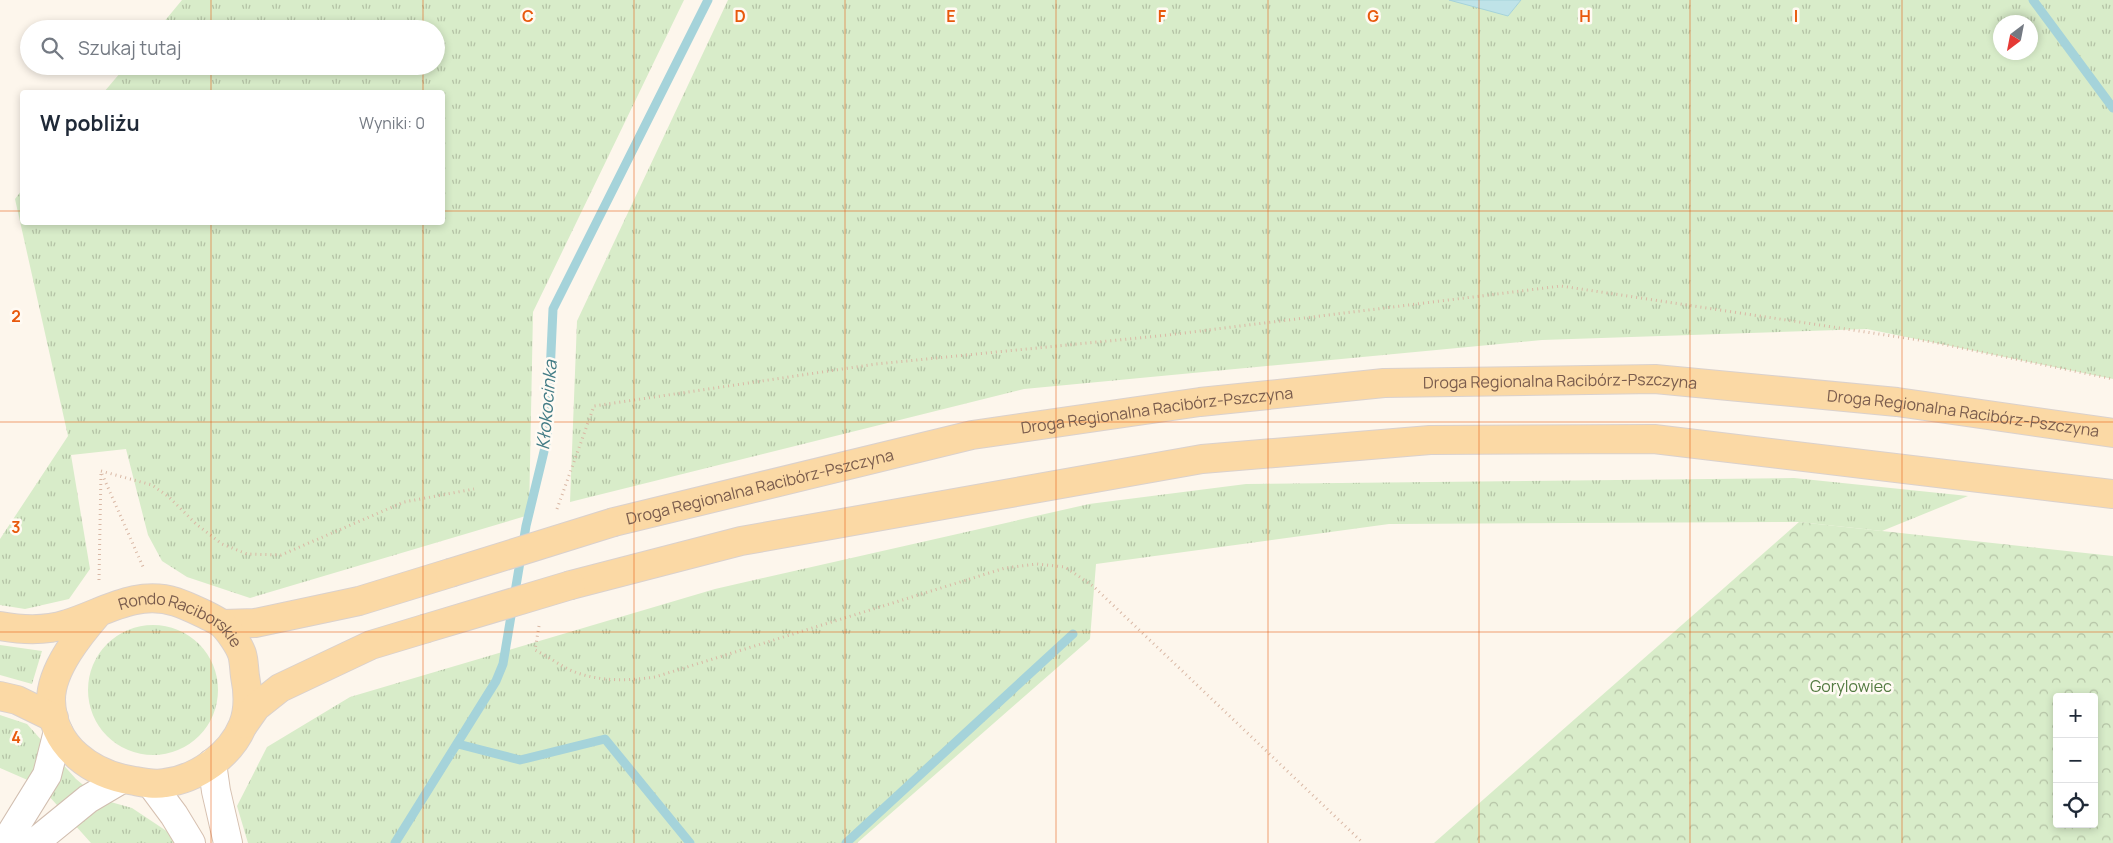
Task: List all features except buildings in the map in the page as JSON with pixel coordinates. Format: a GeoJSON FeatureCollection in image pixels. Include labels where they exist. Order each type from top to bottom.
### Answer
{"type":"FeatureCollection","features":[{"type":"Feature","properties":{"kind":"main road","name":"Droga Regionalna Racibórz-Pszczyna"},"geometry":{"type":"LineString","coordinates":[[222,624],[255,623],[359,601],[614,522],[972,435],[1200,402],[1384,383],[1655,379],[1897,402],[2113,433]]}},
{"type":"Feature","properties":{"kind":"main road"},"geometry":{"type":"LineString","coordinates":[[244,724],[256,707],[280,688],[371,644],[572,586],[741,541],[1202,459],[1430,440],[1654,438],[2113,494]]}},
{"type":"Feature","properties":{"kind":"main road","name":"Rondo Raciborskie"},"geometry":{"type":"LineString","coordinates":[[157,599],[175,602],[222,624],[241,653],[248,698],[244,724],[226,749],[212,763],[180,780],[151,784],[106,775],[89,766],[63,742],[56,725],[51,699],[54,684],[66,655],[78,636],[99,612],[130,601],[157,599]]}},
{"type":"Feature","properties":{"kind":"main road"},"geometry":{"type":"LineString","coordinates":[[0,626],[24,629],[54,627],[99,612]]}},
{"type":"Feature","properties":{"kind":"main road"},"geometry":{"type":"LineString","coordinates":[[0,696],[17,700],[56,725]]}},
{"type":"Feature","properties":{"kind":"street"},"geometry":{"type":"LineString","coordinates":[[5,843],[47,775],[56,725]]}},
{"type":"Feature","properties":{"kind":"street"},"geometry":{"type":"LineString","coordinates":[[212,763],[216,791],[228,843]]}},
{"type":"Feature","properties":{"kind":"street"},"geometry":{"type":"LineString","coordinates":[[34,843],[88,800],[122,779]]}},
{"type":"Feature","properties":{"kind":"street"},"geometry":{"type":"LineString","coordinates":[[151,784],[174,815],[191,843]]}},
{"type":"Feature","properties":{"kind":"path"},"geometry":{"type":"LineString","coordinates":[[876,364],[1168,335],[1561,286],[1932,342],[2113,379]]}},
{"type":"Feature","properties":{"kind":"path"},"geometry":{"type":"LineString","coordinates":[[101,471],[152,485],[169,497],[196,524],[222,544],[247,554],[281,555],[404,502],[474,489]]}},
{"type":"Feature","properties":{"kind":"path"},"geometry":{"type":"LineString","coordinates":[[101,471],[157,599]]}},
{"type":"Feature","properties":{"kind":"path"},"geometry":{"type":"LineString","coordinates":[[99,612],[101,471]]}},
{"type":"Feature","properties":{"kind":"path"},"geometry":{"type":"LineString","coordinates":[[1093,586],[1363,843]]}},
{"type":"Feature","properties":{"kind":"green space"},"geometry":{"type":"Polygon","coordinates":[[[182,0],[684,0],[533,312],[529,515],[250,598],[187,577],[162,561],[148,535],[126,449],[71,455],[90,569],[69,599],[25,609],[0,605],[0,539],[68,436],[21,225],[445,225],[445,90],[106,90],[118,75],[445,75],[445,20],[165,20],[182,0]]]}},
{"type":"Feature","properties":{"kind":"green space"},"geometry":{"type":"Polygon","coordinates":[[[728,0],[1490,0],[1508,16],[1521,0],[2113,0],[2113,379],[1867,329],[1542,340],[1024,389],[570,502],[577,321],[728,0]]]}},
{"type":"Feature","properties":{"kind":"green space"},"geometry":{"type":"Polygon","coordinates":[[[20,193],[20,221],[15,199],[20,193]]]}},
{"type":"Feature","properties":{"kind":"green space"},"geometry":{"type":"Polygon","coordinates":[[[1794,478],[1968,496],[1882,531],[1799,522],[1389,524],[1096,564],[1090,639],[857,843],[248,843],[237,806],[267,747],[350,697],[715,589],[1089,504],[1246,484],[1794,478]]]}},
{"type":"Feature","properties":{"kind":"green space","name":"Gorylowiec"},"geometry":{"type":"Polygon","coordinates":[[[1799,522],[2113,556],[2113,843],[1434,843],[1799,522]]]}},
{"type":"Feature","properties":{"kind":"green space"},"geometry":{"type":"Polygon","coordinates":[[[153,625],[166,626],[178,630],[199,644],[213,665],[217,677],[217,703],[213,715],[199,736],[178,750],[166,754],[153,755],[140,754],[128,750],[107,736],[93,715],[89,703],[88,690],[89,677],[93,665],[107,644],[128,630],[140,626],[153,625]]]}},
{"type":"Feature","properties":{"kind":"green space"},"geometry":{"type":"Polygon","coordinates":[[[0,645],[42,651],[32,684],[0,675],[0,645]]]}},
{"type":"Feature","properties":{"kind":"green space"},"geometry":{"type":"Polygon","coordinates":[[[0,715],[27,724],[76,779],[100,799],[132,808],[168,832],[175,843],[91,843],[39,785],[0,768],[0,715]]]}},
{"type":"Feature","properties":{"kind":"water"},"geometry":{"type":"Polygon","coordinates":[[[1449,0],[1521,0],[1508,16],[1449,0]]]}},
{"type":"Feature","properties":{"kind":"waterway","name":"Kłokocinka"},"geometry":{"type":"LineString","coordinates":[[395,843],[496,681],[503,664],[526,526],[547,439],[553,309],[708,0]]}},
{"type":"Feature","properties":{"kind":"waterway"},"geometry":{"type":"LineString","coordinates":[[2033,0],[2113,108]]}},
{"type":"Feature","properties":{"kind":"waterway"},"geometry":{"type":"LineString","coordinates":[[846,843],[1073,634]]}},
{"type":"Feature","properties":{"kind":"waterway"},"geometry":{"type":"LineString","coordinates":[[458,744],[520,760],[605,739],[690,843]]}}]}
